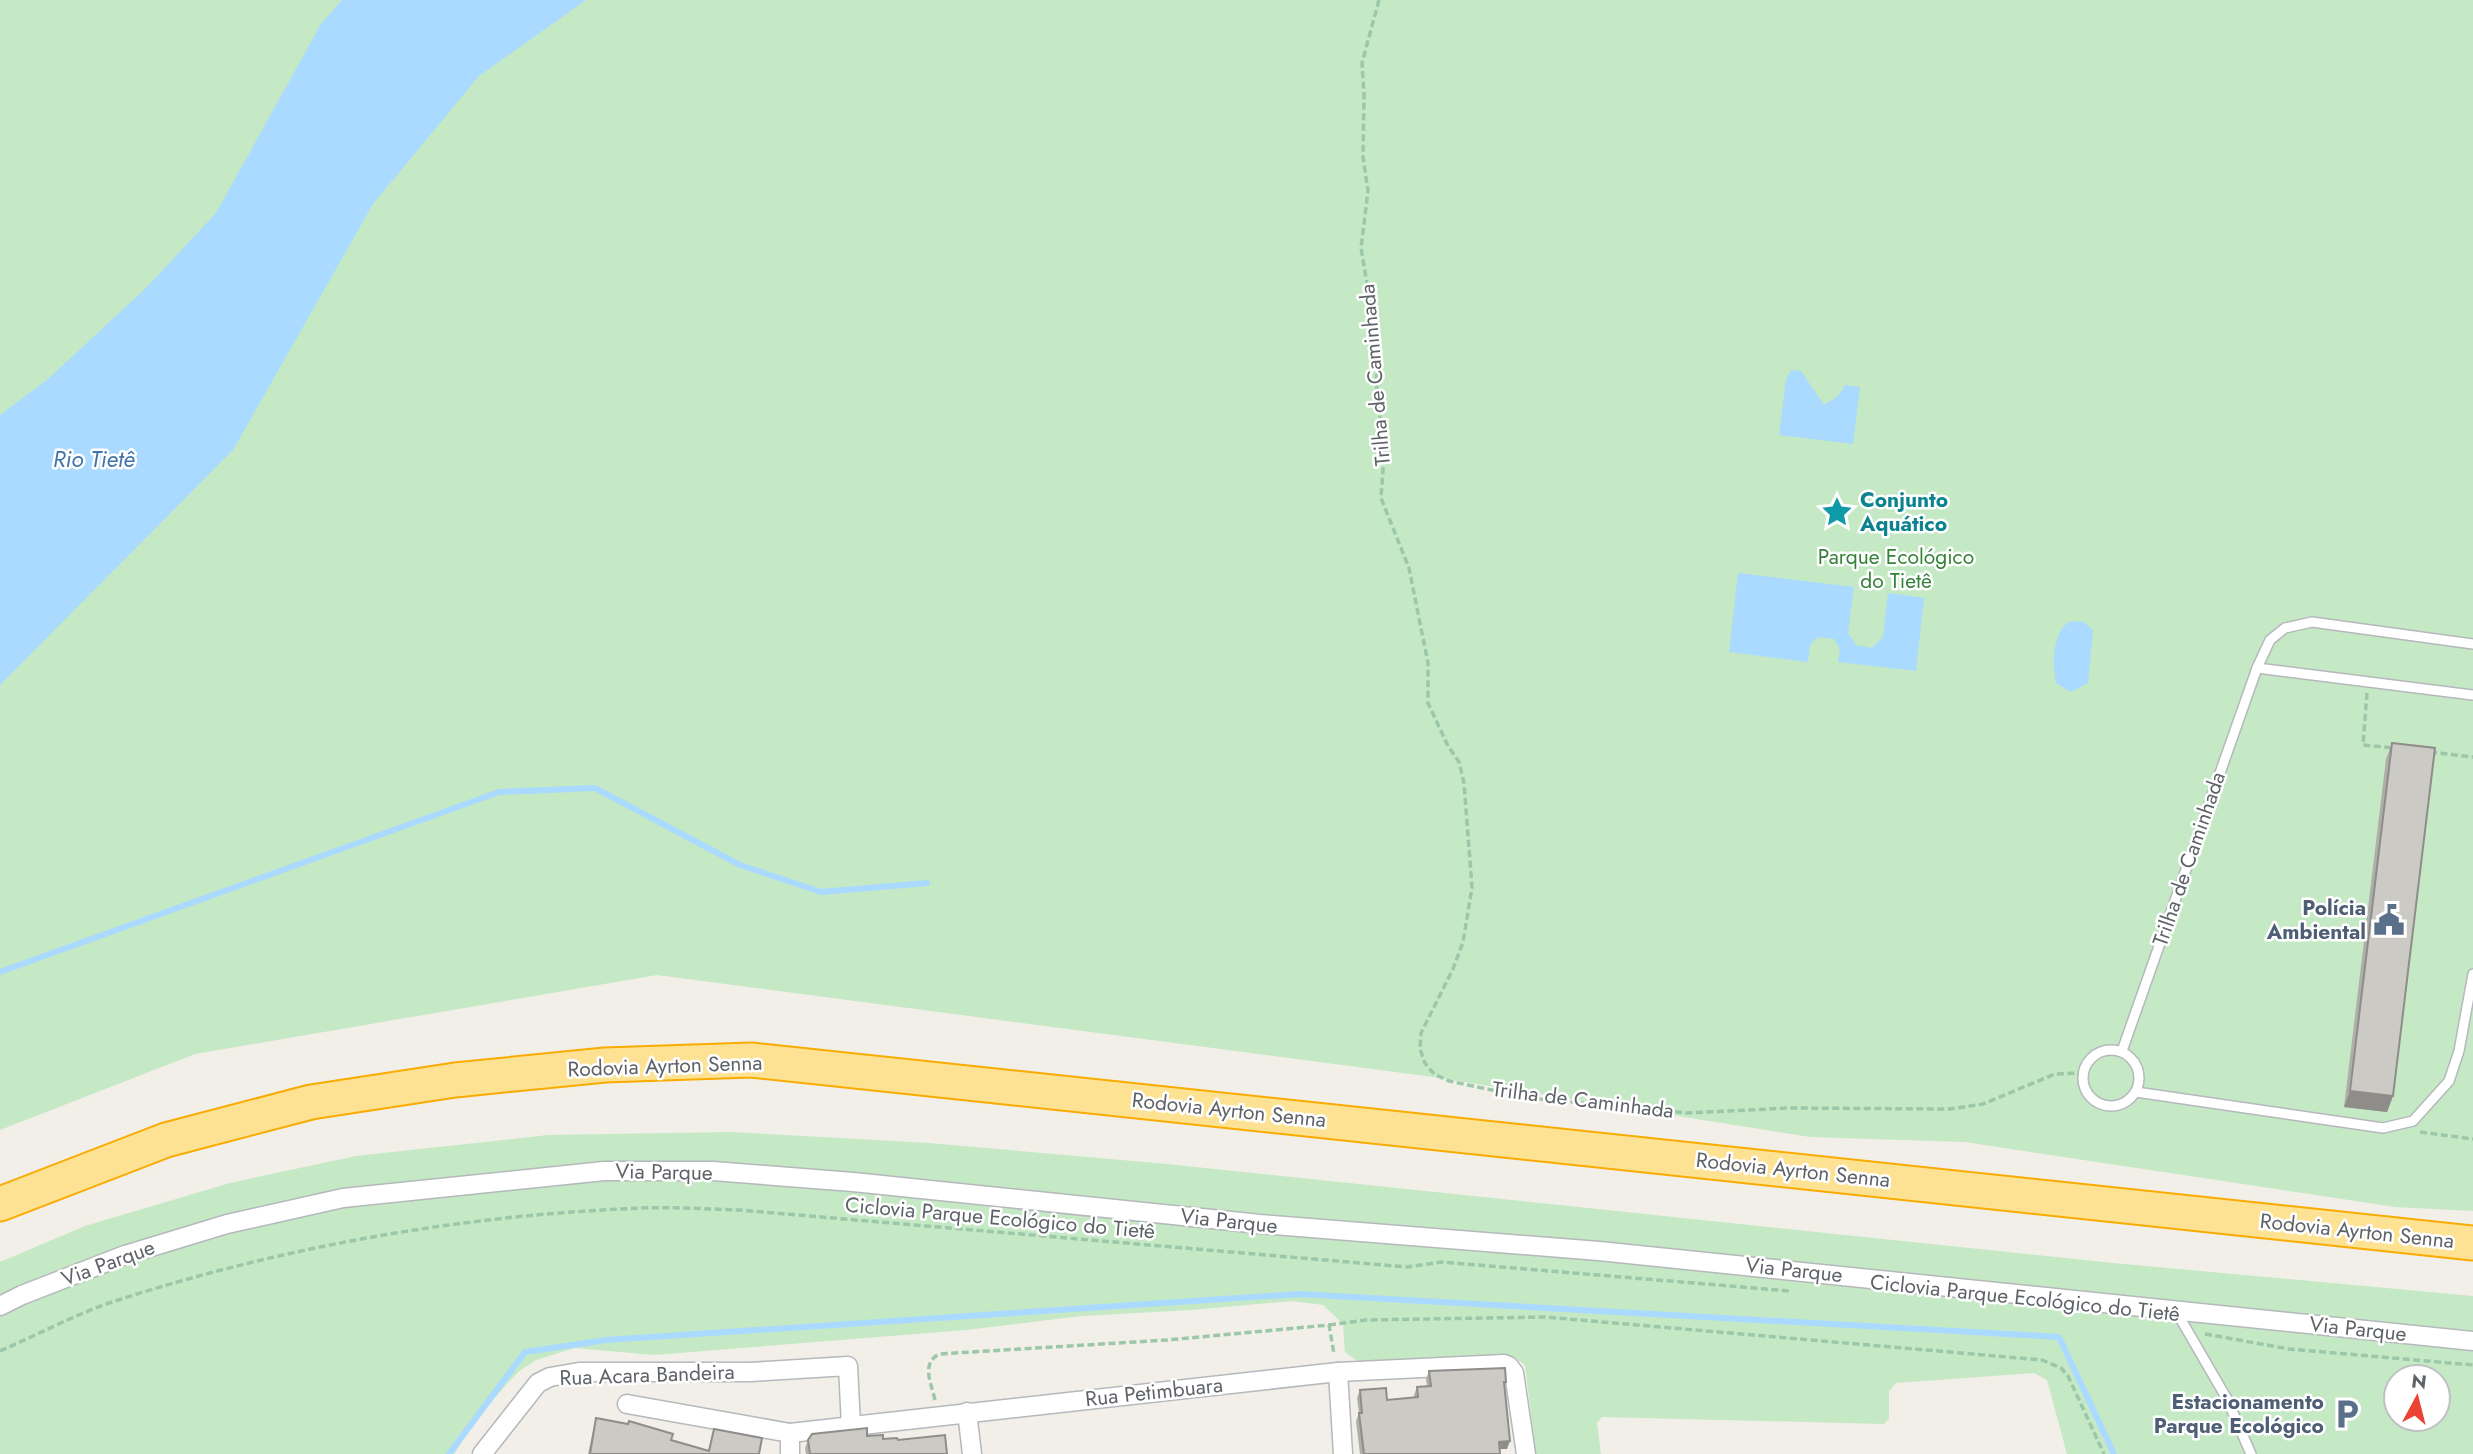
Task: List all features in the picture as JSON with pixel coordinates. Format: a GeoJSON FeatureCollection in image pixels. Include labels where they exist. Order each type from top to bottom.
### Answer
{"type":"FeatureCollection","features":[{"type":"Feature","properties":{"kind":"highway","name":"Rodovia Ayrton Senna"},"geometry":{"type":"LineString","coordinates":[[0,1204],[166,1140],[311,1102],[455,1080],[593,1066],[751,1060],[2473,1243]]}},
{"type":"Feature","properties":{"kind":"street","name":"Via Parque"},"geometry":{"type":"LineString","coordinates":[[0,1306],[125,1255],[227,1224],[343,1198],[604,1171],[713,1171],[853,1182],[1260,1224],[1599,1251],[2473,1341]]}},
{"type":"Feature","properties":{"kind":"street","name":"Rua Petimbuara"},"geometry":{"type":"LineString","coordinates":[[627,1404],[790,1433],[1338,1372],[1504,1364],[1513,1370],[1526,1454]]}},
{"type":"Feature","properties":{"kind":"street","name":"Rua Acara Bandeira"},"geometry":{"type":"LineString","coordinates":[[482,1454],[538,1383],[550,1377],[579,1372],[750,1372],[848,1366],[850,1426]]}},
{"type":"Feature","properties":{"kind":"street"},"geometry":{"type":"LineString","coordinates":[[1338,1372],[1343,1454]]}},
{"type":"Feature","properties":{"kind":"street"},"geometry":{"type":"LineString","coordinates":[[967,1412],[972,1454]]}},
{"type":"Feature","properties":{"kind":"street"},"geometry":{"type":"LineString","coordinates":[[790,1433],[790,1454]]}},
{"type":"Feature","properties":{"kind":"lane","name":"Trilha de Caminhada"},"geometry":{"type":"LineString","coordinates":[[2122,1051],[2257,668],[2270,640],[2286,628],[2312,622],[2473,644]]}},
{"type":"Feature","properties":{"kind":"lane"},"geometry":{"type":"LineString","coordinates":[[2257,668],[2473,695]]}},
{"type":"Feature","properties":{"kind":"lane"},"geometry":{"type":"LineString","coordinates":[[2136,1092],[2383,1128],[2413,1121],[2449,1081],[2459,1051],[2473,974]]}},
{"type":"Feature","properties":{"kind":"lane"},"geometry":{"type":"LineString","coordinates":[[2105,1049],[2122,1051],[2135,1061],[2140,1076],[2136,1092],[2122,1105],[2102,1106],[2086,1093],[2082,1073],[2090,1058],[2097,1053],[2105,1049]]}},
{"type":"Feature","properties":{"kind":"lane"},"geometry":{"type":"LineString","coordinates":[[2175,1310],[2228,1399],[2251,1454]]}},
{"type":"Feature","properties":{"kind":"path","name":"Trilha de Caminhada"},"geometry":{"type":"LineString","coordinates":[[1379,0],[1362,63],[1363,157],[1368,191],[1361,248],[1376,337],[1377,403],[1385,441],[1381,498],[1409,568],[1428,663],[1428,703],[1448,746],[1459,762],[1464,783],[1472,888],[1463,942],[1453,969],[1421,1033],[1420,1049],[1425,1063],[1434,1074],[1449,1082],[1530,1098],[1687,1113],[1789,1108],[1950,1109],[1983,1104],[2055,1074],[2082,1073]]}},
{"type":"Feature","properties":{"kind":"path"},"geometry":{"type":"LineString","coordinates":[[2369,682],[2363,744],[2404,749]]}},
{"type":"Feature","properties":{"kind":"path"},"geometry":{"type":"LineString","coordinates":[[2418,751],[2473,757]]}},
{"type":"Feature","properties":{"kind":"path"},"geometry":{"type":"LineString","coordinates":[[2383,1128],[2473,1139]]}},
{"type":"Feature","properties":{"kind":"path","name":"Ciclovia Parque Ecológico do Tietê"},"geometry":{"type":"LineString","coordinates":[[0,1351],[109,1303],[265,1258],[422,1227],[526,1215],[646,1208],[739,1210],[1407,1267],[1441,1262],[1801,1292]]}},
{"type":"Feature","properties":{"kind":"path"},"geometry":{"type":"LineString","coordinates":[[938,1415],[928,1367],[931,1359],[939,1354],[1167,1340],[1366,1320],[1545,1317],[2042,1360],[2062,1368],[2068,1376],[2104,1454]]}},
{"type":"Feature","properties":{"kind":"path"},"geometry":{"type":"LineString","coordinates":[[1329,1325],[1338,1372]]}},
{"type":"Feature","properties":{"kind":"path","name":"Ciclovia Parque Ecológico do Tietê"},"geometry":{"type":"LineString","coordinates":[[2188,1331],[2289,1349],[2473,1365]]}},
{"type":"Feature","properties":{"kind":"green space","name":"Parque Ecológico do Tietê"},"geometry":{"type":"Polygon","coordinates":[[[0,0],[2473,0],[2473,1211],[2395,1207],[1965,1142],[1810,1137],[1433,1077],[657,975],[195,1054],[0,1130],[0,0]]]}},
{"type":"Feature","properties":{"kind":"green space"},"geometry":{"type":"Polygon","coordinates":[[[731,1132],[929,1143],[1167,1164],[2113,1263],[2473,1296],[2473,1454],[2067,1454],[2047,1380],[2034,1373],[1896,1383],[1889,1391],[1889,1419],[1884,1424],[1602,1417],[1597,1423],[1601,1454],[1536,1454],[1525,1365],[1513,1356],[1359,1362],[1345,1352],[1343,1324],[1323,1305],[1291,1301],[1081,1316],[966,1330],[654,1355],[575,1348],[536,1360],[518,1372],[480,1414],[454,1454],[0,1454],[0,1262],[85,1226],[230,1183],[356,1156],[548,1135],[731,1132]]]}},
{"type":"Feature","properties":{"kind":"water","name":"Rio Tietê"},"geometry":{"type":"Polygon","coordinates":[[[342,0],[586,0],[479,76],[373,204],[233,450],[0,685],[0,415],[48,379],[146,288],[216,213],[321,24],[342,0]]]}},
{"type":"Feature","properties":{"kind":"water"},"geometry":{"type":"Polygon","coordinates":[[[1791,370],[1801,371],[1824,405],[1838,396],[1845,385],[1860,387],[1853,444],[1779,435],[1786,380],[1791,370]]]}},
{"type":"Feature","properties":{"kind":"water"},"geometry":{"type":"Polygon","coordinates":[[[1738,573],[1854,587],[1848,633],[1856,645],[1872,648],[1883,637],[1888,593],[1924,598],[1916,671],[1838,662],[1840,649],[1834,639],[1818,637],[1810,645],[1808,662],[1729,652],[1738,573]]]}},
{"type":"Feature","properties":{"kind":"water"},"geometry":{"type":"Polygon","coordinates":[[[2082,621],[2093,630],[2088,683],[2071,692],[2056,683],[2056,642],[2068,622],[2082,621]]]}},
{"type":"Feature","properties":{"kind":"building"},"geometry":{"type":"Polygon","coordinates":[[[2392,743],[2435,748],[2393,1096],[2350,1091],[2392,743]]]}},
{"type":"Feature","properties":{"kind":"building"},"geometry":{"type":"Polygon","coordinates":[[[1505,1368],[1510,1441],[1499,1442],[1500,1454],[1364,1454],[1359,1413],[1362,1413],[1360,1390],[1386,1388],[1387,1400],[1418,1397],[1417,1387],[1431,1386],[1429,1371],[1505,1368]]]}},
{"type":"Feature","properties":{"kind":"building"},"geometry":{"type":"Polygon","coordinates":[[[596,1418],[628,1424],[629,1421],[673,1434],[671,1440],[709,1451],[714,1429],[762,1438],[759,1454],[590,1454],[596,1418]]]}},
{"type":"Feature","properties":{"kind":"building"},"geometry":{"type":"Polygon","coordinates":[[[867,1428],[867,1436],[883,1435],[883,1439],[945,1435],[947,1454],[810,1454],[808,1440],[812,1434],[867,1428]]]}},
{"type":"Feature","properties":{"kind":"waterway"},"geometry":{"type":"LineString","coordinates":[[0,972],[499,792],[595,788],[740,865],[821,892],[927,883]]}},
{"type":"Feature","properties":{"kind":"waterway"},"geometry":{"type":"LineString","coordinates":[[449,1454],[525,1352],[606,1340],[1299,1294],[2059,1337],[2114,1454]]}},
{"type":"Feature","properties":{"kind":"place","name":"Conjunto Aquático"},"geometry":{"type":"Point","coordinates":[1837,512]}},
{"type":"Feature","properties":{"kind":"place","name":"Polícia Ambiental"},"geometry":{"type":"Point","coordinates":[2389,920]}},
{"type":"Feature","properties":{"kind":"place","name":"Estacionamento Parque Ecológico"},"geometry":{"type":"Point","coordinates":[2347,1414]}}]}
